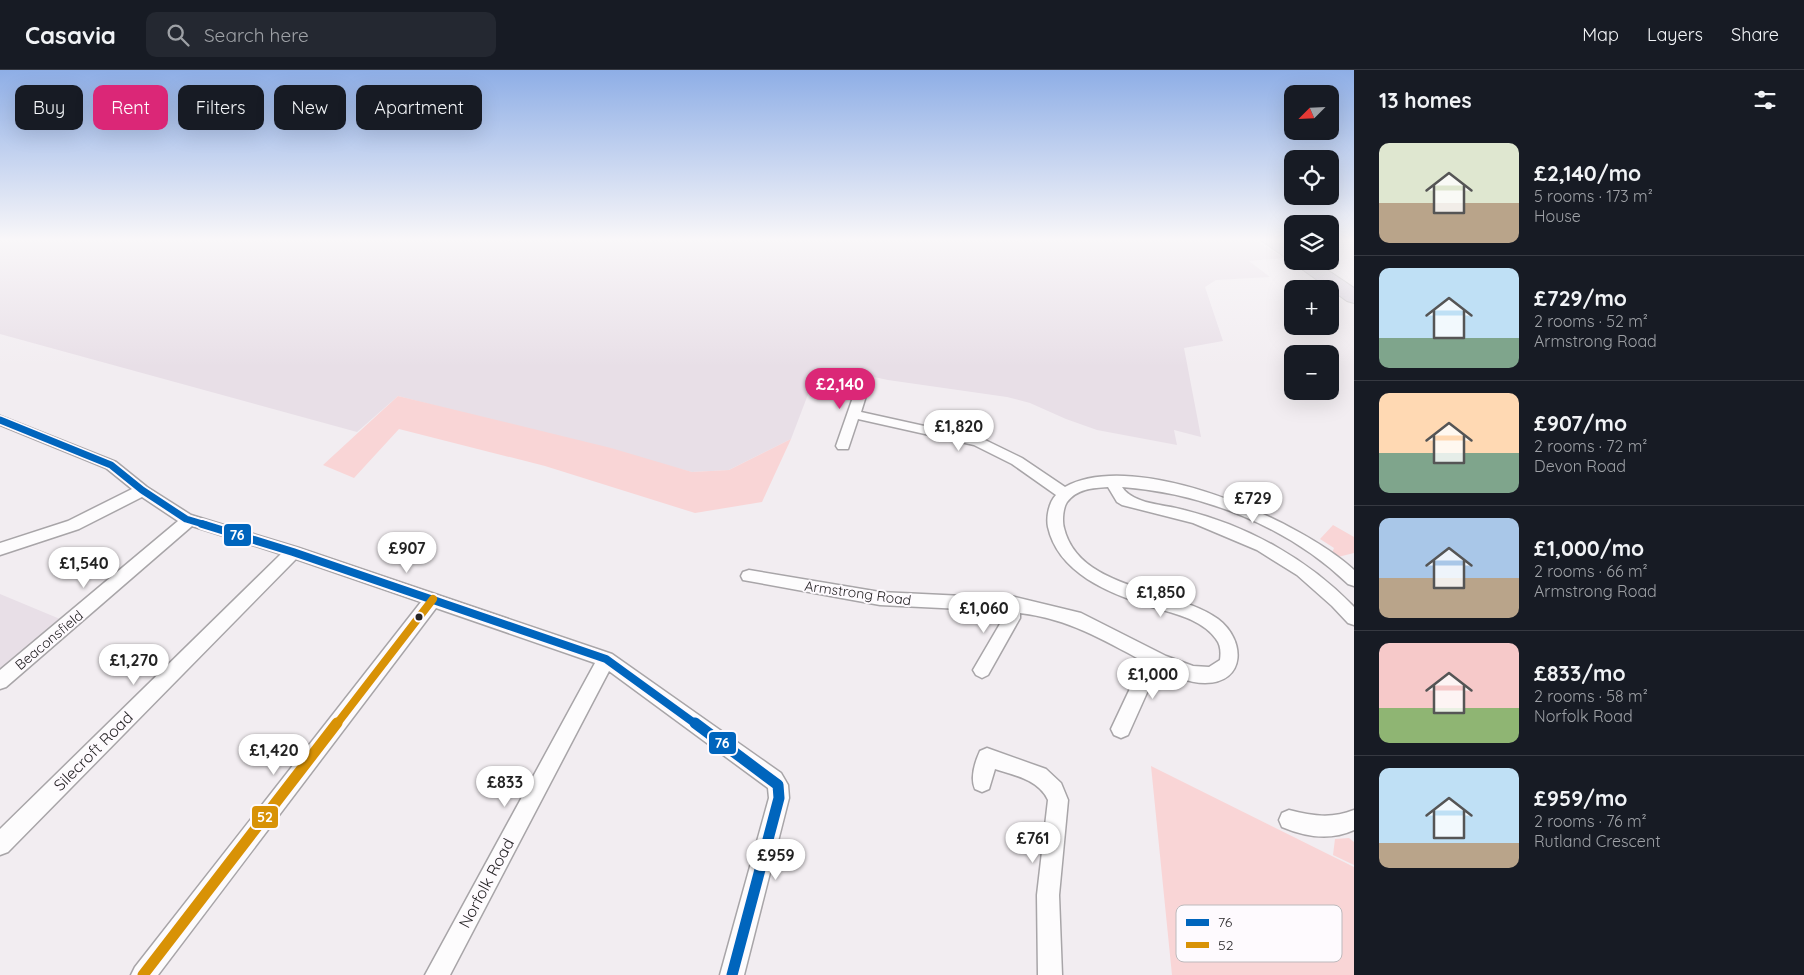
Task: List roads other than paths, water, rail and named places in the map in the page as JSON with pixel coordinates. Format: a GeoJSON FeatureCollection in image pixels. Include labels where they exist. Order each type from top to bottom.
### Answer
{"type":"FeatureCollection","features":[{"type":"Feature","properties":{"kind":"highway"},"geometry":{"type":"LineString","coordinates":[[1331,282],[1354,298]]}},
{"type":"Feature","properties":{"kind":"street"},"geometry":{"type":"LineString","coordinates":[[843,446],[864,384]]}},
{"type":"Feature","properties":{"kind":"street"},"geometry":{"type":"LineString","coordinates":[[854,414],[978,442],[1017,461],[1065,494],[1082,485],[1112,482],[1155,485],[1184,491],[1248,514],[1316,550],[1354,580]]}},
{"type":"Feature","properties":{"kind":"street"},"geometry":{"type":"LineString","coordinates":[[0,420],[111,465],[142,490],[189,520],[293,552],[606,658],[778,785],[779,798],[732,975]]}},
{"type":"Feature","properties":{"kind":"street"},"geometry":{"type":"LineString","coordinates":[[1112,482],[1122,498],[1127,501],[1220,526],[1268,549],[1320,585],[1354,618]]}},
{"type":"Feature","properties":{"kind":"street"},"geometry":{"type":"LineString","coordinates":[[0,549],[44,535],[89,517],[142,490]]}},
{"type":"Feature","properties":{"kind":"street","name":"Armstrong Road"},"geometry":{"type":"LineString","coordinates":[[749,576],[888,600],[1010,603],[1041,608],[1092,624],[1176,670],[1204,676],[1218,672],[1229,664],[1231,655],[1225,638],[1203,617],[1184,608],[1136,595],[1106,582],[1071,555],[1060,541],[1055,523],[1056,507],[1065,494]]}},
{"type":"Feature","properties":{"kind":"street","name":"Beaconsfield"},"geometry":{"type":"LineString","coordinates":[[0,681],[189,520]]}},
{"type":"Feature","properties":{"kind":"street","name":"Silecroft Road"},"geometry":{"type":"LineString","coordinates":[[0,844],[293,552]]}},
{"type":"Feature","properties":{"kind":"street"},"geometry":{"type":"LineString","coordinates":[[142,975],[433,599]]}},
{"type":"Feature","properties":{"kind":"street"},"geometry":{"type":"LineString","coordinates":[[982,670],[1012,618],[1010,603]]}},
{"type":"Feature","properties":{"kind":"street","name":"Norfolk Road"},"geometry":{"type":"LineString","coordinates":[[437,975],[606,658]]}},
{"type":"Feature","properties":{"kind":"street"},"geometry":{"type":"LineString","coordinates":[[1121,729],[1154,658]]}},
{"type":"Feature","properties":{"kind":"street"},"geometry":{"type":"LineString","coordinates":[[982,782],[987,757],[1039,776],[1048,781],[1056,791],[1058,800],[1048,895],[1050,975]]}},
{"type":"Feature","properties":{"kind":"street"},"geometry":{"type":"LineString","coordinates":[[1289,820],[1307,826],[1327,828],[1352,825]]}}]}
